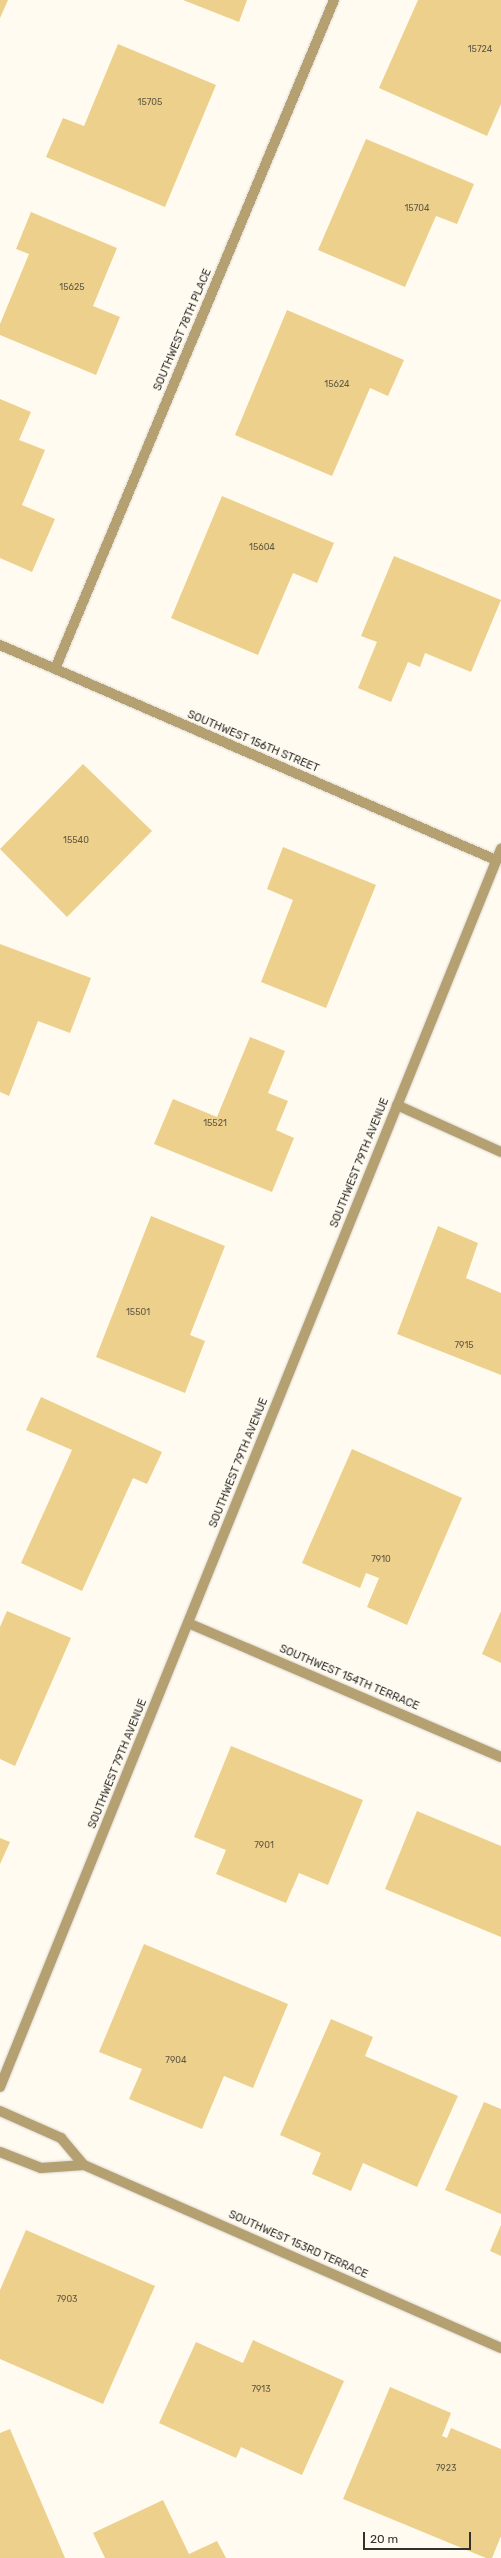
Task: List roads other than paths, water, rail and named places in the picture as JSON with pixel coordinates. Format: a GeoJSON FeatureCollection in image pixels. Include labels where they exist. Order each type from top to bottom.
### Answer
{"type":"FeatureCollection","features":[{"type":"Feature","properties":{"kind":"street","name":"SOUTHWEST 78TH PLACE"},"geometry":{"type":"LineString","coordinates":[[55,669],[334,0]]}},
{"type":"Feature","properties":{"kind":"street","name":"SOUTHWEST 156TH STREET"},"geometry":{"type":"LineString","coordinates":[[0,645],[496,860]]}},
{"type":"Feature","properties":{"kind":"street","name":"SOUTHWEST 79TH AVENUE"},"geometry":{"type":"LineString","coordinates":[[0,2087],[501,849]]}},
{"type":"Feature","properties":{"kind":"street"},"geometry":{"type":"LineString","coordinates":[[397,1105],[501,1152]]}},
{"type":"Feature","properties":{"kind":"street","name":"SOUTHWEST 154TH TERRACE"},"geometry":{"type":"LineString","coordinates":[[188,1622],[501,1757]]}},
{"type":"Feature","properties":{"kind":"street","name":"SOUTHWEST 153RD TERRACE"},"geometry":{"type":"LineString","coordinates":[[0,2111],[61,2138],[84,2165],[501,2348]]}},
{"type":"Feature","properties":{"kind":"street","name":"SOUTHWEST 153RD TERRACE"},"geometry":{"type":"LineString","coordinates":[[0,2152],[41,2168],[84,2165]]}}]}
